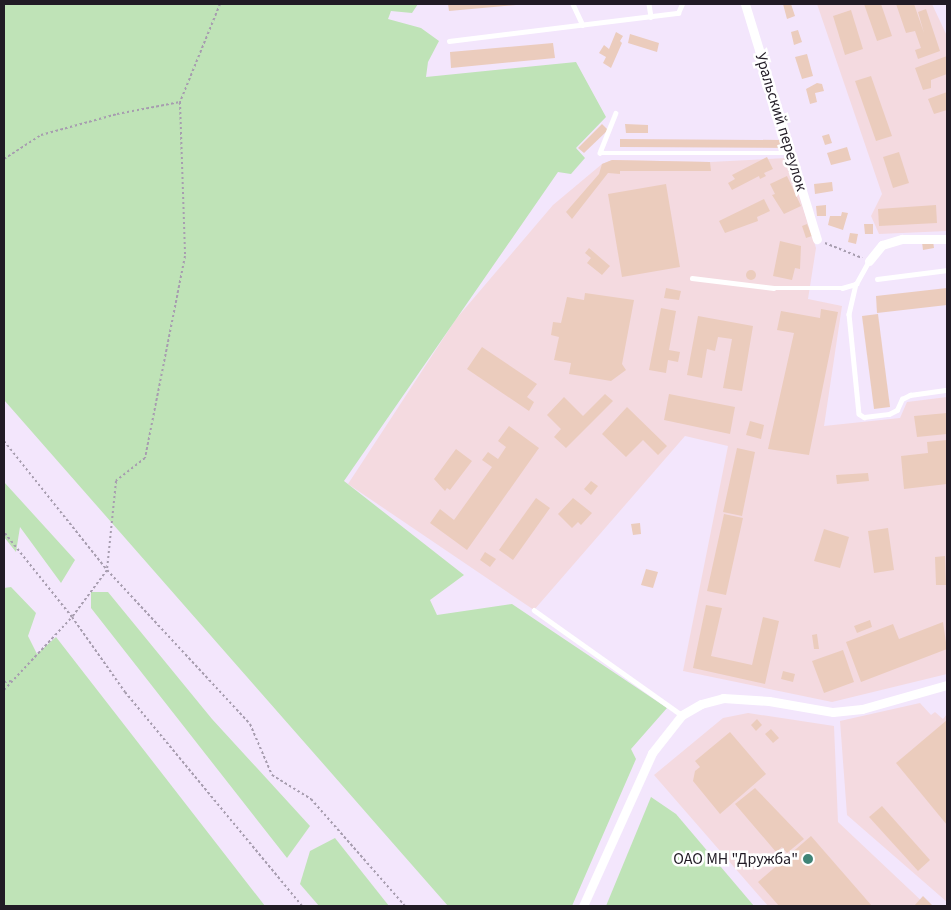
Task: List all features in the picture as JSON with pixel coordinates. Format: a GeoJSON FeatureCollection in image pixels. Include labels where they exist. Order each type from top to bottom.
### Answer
{"type":"FeatureCollection","features":[{"type":"Feature","properties":{"kind":"street","name":"Уральский переулок"},"geometry":{"type":"LineString","coordinates":[[746,4],[817,239]]}},
{"type":"Feature","properties":{"kind":"street"},"geometry":{"type":"LineString","coordinates":[[869,261],[882,245],[902,239],[947,239]]}},
{"type":"Feature","properties":{"kind":"street"},"geometry":{"type":"LineString","coordinates":[[583,906],[652,753],[682,715],[701,704],[723,698],[769,701],[833,712],[852,710],[947,685]]}},
{"type":"Feature","properties":{"kind":"lane"},"geometry":{"type":"LineString","coordinates":[[573,4],[583,25]]}},
{"type":"Feature","properties":{"kind":"lane"},"geometry":{"type":"LineString","coordinates":[[650,4],[651,17]]}},
{"type":"Feature","properties":{"kind":"lane"},"geometry":{"type":"LineString","coordinates":[[677,4],[678,13]]}},
{"type":"Feature","properties":{"kind":"lane"},"geometry":{"type":"LineString","coordinates":[[678,13],[682,4]]}},
{"type":"Feature","properties":{"kind":"lane"},"geometry":{"type":"LineString","coordinates":[[449,41],[678,13]]}},
{"type":"Feature","properties":{"kind":"lane"},"geometry":{"type":"LineString","coordinates":[[616,113],[600,153],[791,153]]}},
{"type":"Feature","properties":{"kind":"lane"},"geometry":{"type":"LineString","coordinates":[[869,261],[856,284],[849,314],[859,414],[864,417],[889,414],[898,410],[902,399],[910,395],[947,390]]}},
{"type":"Feature","properties":{"kind":"lane"},"geometry":{"type":"LineString","coordinates":[[878,279],[947,270]]}},
{"type":"Feature","properties":{"kind":"lane"},"geometry":{"type":"LineString","coordinates":[[692,278],[773,288],[842,288],[856,284]]}},
{"type":"Feature","properties":{"kind":"lane"},"geometry":{"type":"LineString","coordinates":[[534,610],[682,715]]}},
{"type":"Feature","properties":{"kind":"path"},"geometry":{"type":"LineString","coordinates":[[4,690],[72,617],[107,570],[116,481],[145,458],[185,256],[180,102],[220,4]]}},
{"type":"Feature","properties":{"kind":"path"},"geometry":{"type":"LineString","coordinates":[[4,159],[41,135],[117,114],[180,102]]}},
{"type":"Feature","properties":{"kind":"path"},"geometry":{"type":"LineString","coordinates":[[817,239],[869,261]]}},
{"type":"Feature","properties":{"kind":"path"},"geometry":{"type":"LineString","coordinates":[[4,441],[107,570],[250,724],[272,775],[311,799],[405,906]]}},
{"type":"Feature","properties":{"kind":"path"},"geometry":{"type":"LineString","coordinates":[[4,532],[72,617],[125,692],[302,906]]}},
{"type":"Feature","properties":{"kind":"path"},"geometry":{"type":"LineString","coordinates":[[4,682],[12,681]]}},
{"type":"Feature","properties":{"kind":"shaded area"},"geometry":{"type":"Polygon","coordinates":[[[817,4],[932,4],[947,36],[947,231],[879,234],[871,216],[882,194],[817,4]]]}},
{"type":"Feature","properties":{"kind":"shaded area"},"geometry":{"type":"Polygon","coordinates":[[[787,158],[816,248],[808,299],[842,306],[824,426],[900,418],[907,402],[947,397],[947,674],[832,702],[683,671],[728,446],[685,436],[534,610],[348,484],[456,319],[553,205],[602,164],[612,160],[710,162],[787,158]]]}},
{"type":"Feature","properties":{"kind":"shaded area"},"geometry":{"type":"Polygon","coordinates":[[[920,703],[931,715],[935,712],[943,719],[947,714],[947,902],[847,815],[840,721],[920,703]]]}},
{"type":"Feature","properties":{"kind":"shaded area"},"geometry":{"type":"Polygon","coordinates":[[[748,713],[834,726],[838,822],[927,906],[768,906],[654,775],[723,718],[748,713]]]}},
{"type":"Feature","properties":{"kind":"green space"},"geometry":{"type":"Polygon","coordinates":[[[4,4],[418,4],[412,13],[391,11],[388,19],[421,28],[439,41],[428,62],[426,77],[576,62],[606,117],[576,148],[585,158],[571,174],[558,172],[344,481],[464,575],[430,600],[437,615],[512,604],[667,708],[631,749],[636,759],[572,906],[448,906],[4,400],[4,4]]]}},
{"type":"Feature","properties":{"kind":"green space"},"geometry":{"type":"Polygon","coordinates":[[[4,482],[75,560],[61,583],[20,527],[16,552],[4,537],[4,482]]]}},
{"type":"Feature","properties":{"kind":"green space"},"geometry":{"type":"Polygon","coordinates":[[[11,587],[36,613],[28,636],[37,654],[56,637],[265,906],[4,906],[4,588],[11,587]]]}},
{"type":"Feature","properties":{"kind":"green space"},"geometry":{"type":"Polygon","coordinates":[[[91,592],[108,592],[212,719],[310,826],[287,858],[91,608],[91,592]]]}},
{"type":"Feature","properties":{"kind":"green space"},"geometry":{"type":"Polygon","coordinates":[[[651,797],[676,814],[754,906],[606,906],[651,797]]]}},
{"type":"Feature","properties":{"kind":"green space"},"geometry":{"type":"Polygon","coordinates":[[[335,838],[389,906],[319,906],[300,884],[310,851],[335,838]]]}},
{"type":"Feature","properties":{"kind":"building"},"geometry":{"type":"Polygon","coordinates":[[[448,4],[516,4],[516,5],[449,11],[448,4]]]}},
{"type":"Feature","properties":{"kind":"building"},"geometry":{"type":"Polygon","coordinates":[[[783,4],[791,4],[795,16],[787,19],[783,4]]]}},
{"type":"Feature","properties":{"kind":"building"},"geometry":{"type":"Polygon","coordinates":[[[864,4],[881,4],[892,36],[877,41],[864,4]]]}},
{"type":"Feature","properties":{"kind":"building"},"geometry":{"type":"Polygon","coordinates":[[[896,4],[914,4],[924,33],[918,12],[926,9],[940,51],[918,59],[915,50],[921,48],[915,31],[906,33],[896,4]]]}},
{"type":"Feature","properties":{"kind":"building"},"geometry":{"type":"Polygon","coordinates":[[[851,10],[863,49],[845,55],[833,16],[851,10]]]}},
{"type":"Feature","properties":{"kind":"building"},"geometry":{"type":"Polygon","coordinates":[[[798,30],[802,42],[794,45],[791,32],[798,30]]]}},
{"type":"Feature","properties":{"kind":"building"},"geometry":{"type":"Polygon","coordinates":[[[616,32],[623,36],[620,41],[622,43],[611,68],[603,63],[606,57],[599,53],[604,45],[609,49],[616,32]]]}},
{"type":"Feature","properties":{"kind":"building"},"geometry":{"type":"Polygon","coordinates":[[[630,34],[659,43],[657,52],[628,43],[630,34]]]}},
{"type":"Feature","properties":{"kind":"building"},"geometry":{"type":"Polygon","coordinates":[[[553,43],[555,58],[451,68],[450,52],[553,43]]]}},
{"type":"Feature","properties":{"kind":"building"},"geometry":{"type":"Polygon","coordinates":[[[807,54],[813,76],[802,79],[795,57],[807,54]]]}},
{"type":"Feature","properties":{"kind":"building"},"geometry":{"type":"Polygon","coordinates":[[[947,56],[947,74],[931,80],[931,88],[923,90],[915,68],[947,56]]]}},
{"type":"Feature","properties":{"kind":"building"},"geometry":{"type":"Polygon","coordinates":[[[871,76],[892,136],[876,141],[855,81],[871,76]]]}},
{"type":"Feature","properties":{"kind":"building"},"geometry":{"type":"Polygon","coordinates":[[[817,83],[822,84],[824,91],[815,93],[817,102],[810,104],[806,89],[817,83]]]}},
{"type":"Feature","properties":{"kind":"building"},"geometry":{"type":"Polygon","coordinates":[[[947,92],[947,110],[934,114],[928,99],[947,92]]]}},
{"type":"Feature","properties":{"kind":"building"},"geometry":{"type":"Polygon","coordinates":[[[602,124],[608,130],[584,153],[578,148],[602,124]]]}},
{"type":"Feature","properties":{"kind":"building"},"geometry":{"type":"Polygon","coordinates":[[[625,124],[648,125],[648,133],[626,133],[625,124]]]}},
{"type":"Feature","properties":{"kind":"building"},"geometry":{"type":"Polygon","coordinates":[[[829,134],[832,143],[825,145],[822,136],[829,134]]]}},
{"type":"Feature","properties":{"kind":"building"},"geometry":{"type":"Polygon","coordinates":[[[620,139],[783,140],[786,148],[620,147],[620,139]]]}},
{"type":"Feature","properties":{"kind":"building"},"geometry":{"type":"Polygon","coordinates":[[[847,147],[851,160],[831,165],[827,153],[847,147]]]}},
{"type":"Feature","properties":{"kind":"building"},"geometry":{"type":"Polygon","coordinates":[[[899,152],[909,183],[893,188],[883,157],[899,152]]]}},
{"type":"Feature","properties":{"kind":"building"},"geometry":{"type":"Polygon","coordinates":[[[767,157],[773,169],[764,173],[766,176],[760,179],[759,176],[732,190],[728,183],[735,179],[732,175],[767,157]]]}},
{"type":"Feature","properties":{"kind":"building"},"geometry":{"type":"Polygon","coordinates":[[[612,160],[710,162],[711,171],[620,171],[620,174],[608,173],[572,219],[566,212],[599,174],[602,164],[612,160]]]}},
{"type":"Feature","properties":{"kind":"building"},"geometry":{"type":"Polygon","coordinates":[[[787,176],[801,206],[784,214],[772,195],[775,194],[770,184],[787,176]]]}},
{"type":"Feature","properties":{"kind":"building"},"geometry":{"type":"Polygon","coordinates":[[[832,182],[833,191],[815,194],[814,184],[832,182]]]}},
{"type":"Feature","properties":{"kind":"building"},"geometry":{"type":"Polygon","coordinates":[[[666,184],[680,267],[622,277],[608,194],[666,184]]]}},
{"type":"Feature","properties":{"kind":"building"},"geometry":{"type":"Polygon","coordinates":[[[764,199],[770,211],[757,217],[758,221],[725,233],[719,221],[764,199]]]}},
{"type":"Feature","properties":{"kind":"building"},"geometry":{"type":"Polygon","coordinates":[[[826,205],[826,216],[817,216],[816,206],[826,205]]]}},
{"type":"Feature","properties":{"kind":"building"},"geometry":{"type":"Polygon","coordinates":[[[936,205],[937,223],[879,226],[878,209],[936,205]]]}},
{"type":"Feature","properties":{"kind":"building"},"geometry":{"type":"Polygon","coordinates":[[[842,212],[848,213],[843,230],[828,225],[830,216],[841,216],[842,212]]]}},
{"type":"Feature","properties":{"kind":"building"},"geometry":{"type":"Polygon","coordinates":[[[807,224],[812,236],[806,238],[802,226],[807,224]]]}},
{"type":"Feature","properties":{"kind":"building"},"geometry":{"type":"Polygon","coordinates":[[[864,224],[873,224],[873,234],[865,234],[864,224]]]}},
{"type":"Feature","properties":{"kind":"building"},"geometry":{"type":"Polygon","coordinates":[[[850,233],[858,234],[856,244],[848,242],[850,233]]]}},
{"type":"Feature","properties":{"kind":"building"},"geometry":{"type":"Polygon","coordinates":[[[780,241],[801,246],[800,269],[795,268],[792,280],[773,276],[780,241]]]}},
{"type":"Feature","properties":{"kind":"building"},"geometry":{"type":"Polygon","coordinates":[[[933,241],[934,248],[923,250],[922,242],[933,241]]]}},
{"type":"Feature","properties":{"kind":"building"},"geometry":{"type":"Polygon","coordinates":[[[589,248],[610,266],[602,275],[587,263],[591,258],[585,253],[589,248]]]}},
{"type":"Feature","properties":{"kind":"building"},"geometry":{"type":"Polygon","coordinates":[[[751,270],[756,275],[751,280],[746,275],[751,270]]]}},
{"type":"Feature","properties":{"kind":"building"},"geometry":{"type":"Polygon","coordinates":[[[666,288],[681,291],[679,300],[664,298],[666,288]]]}},
{"type":"Feature","properties":{"kind":"building"},"geometry":{"type":"Polygon","coordinates":[[[947,288],[947,305],[877,313],[876,296],[947,288]]]}},
{"type":"Feature","properties":{"kind":"building"},"geometry":{"type":"Polygon","coordinates":[[[585,293],[634,300],[622,364],[626,370],[611,381],[569,374],[571,363],[554,360],[559,337],[551,335],[553,322],[561,323],[567,297],[584,300],[585,293]]]}},
{"type":"Feature","properties":{"kind":"building"},"geometry":{"type":"Polygon","coordinates":[[[661,308],[676,311],[669,350],[680,352],[678,362],[668,360],[666,373],[649,370],[661,308]]]}},
{"type":"Feature","properties":{"kind":"building"},"geometry":{"type":"Polygon","coordinates":[[[821,309],[838,312],[809,455],[768,449],[794,333],[777,330],[781,311],[820,318],[821,309]]]}},
{"type":"Feature","properties":{"kind":"building"},"geometry":{"type":"Polygon","coordinates":[[[878,314],[890,407],[874,409],[862,316],[878,314]]]}},
{"type":"Feature","properties":{"kind":"building"},"geometry":{"type":"Polygon","coordinates":[[[698,316],[753,326],[742,391],[723,388],[732,339],[718,337],[715,351],[707,349],[702,378],[687,375],[698,316]]]}},
{"type":"Feature","properties":{"kind":"building"},"geometry":{"type":"Polygon","coordinates":[[[482,347],[537,384],[527,397],[534,402],[529,411],[467,369],[482,347]]]}},
{"type":"Feature","properties":{"kind":"building"},"geometry":{"type":"Polygon","coordinates":[[[605,394],[613,401],[566,448],[554,437],[561,429],[547,415],[564,397],[583,416],[605,394]]]}},
{"type":"Feature","properties":{"kind":"building"},"geometry":{"type":"Polygon","coordinates":[[[669,394],[735,407],[730,434],[664,420],[669,394]]]}},
{"type":"Feature","properties":{"kind":"building"},"geometry":{"type":"Polygon","coordinates":[[[627,407],[667,446],[658,455],[643,440],[626,457],[602,434],[627,407]]]}},
{"type":"Feature","properties":{"kind":"building"},"geometry":{"type":"Polygon","coordinates":[[[947,413],[947,434],[917,437],[914,416],[947,413]]]}},
{"type":"Feature","properties":{"kind":"building"},"geometry":{"type":"Polygon","coordinates":[[[750,421],[764,425],[761,439],[746,435],[750,421]]]}},
{"type":"Feature","properties":{"kind":"building"},"geometry":{"type":"Polygon","coordinates":[[[509,426],[539,448],[467,550],[430,523],[440,509],[454,520],[492,467],[482,460],[488,452],[498,459],[506,447],[498,441],[509,426]]]}},
{"type":"Feature","properties":{"kind":"building"},"geometry":{"type":"Polygon","coordinates":[[[947,440],[947,484],[904,489],[901,456],[928,453],[927,442],[947,440]]]}},
{"type":"Feature","properties":{"kind":"building"},"geometry":{"type":"Polygon","coordinates":[[[737,448],[755,452],[742,516],[723,512],[737,448]]]}},
{"type":"Feature","properties":{"kind":"building"},"geometry":{"type":"Polygon","coordinates":[[[456,449],[472,461],[450,490],[447,488],[445,491],[434,479],[456,449]]]}},
{"type":"Feature","properties":{"kind":"building"},"geometry":{"type":"Polygon","coordinates":[[[868,473],[869,481],[837,484],[836,475],[868,473]]]}},
{"type":"Feature","properties":{"kind":"building"},"geometry":{"type":"Polygon","coordinates":[[[591,481],[598,486],[591,495],[584,489],[591,481]]]}},
{"type":"Feature","properties":{"kind":"building"},"geometry":{"type":"Polygon","coordinates":[[[536,498],[550,508],[513,560],[499,550],[536,498]]]}},
{"type":"Feature","properties":{"kind":"building"},"geometry":{"type":"Polygon","coordinates":[[[573,498],[592,513],[581,525],[578,522],[572,528],[558,514],[573,498]]]}},
{"type":"Feature","properties":{"kind":"building"},"geometry":{"type":"Polygon","coordinates":[[[724,514],[743,518],[726,595],[707,591],[724,514]]]}},
{"type":"Feature","properties":{"kind":"building"},"geometry":{"type":"Polygon","coordinates":[[[640,523],[641,534],[633,535],[631,524],[640,523]]]}},
{"type":"Feature","properties":{"kind":"building"},"geometry":{"type":"Polygon","coordinates":[[[888,528],[894,570],[874,573],[868,531],[888,528]]]}},
{"type":"Feature","properties":{"kind":"building"},"geometry":{"type":"Polygon","coordinates":[[[824,529],[849,537],[840,568],[814,561],[824,529]]]}},
{"type":"Feature","properties":{"kind":"building"},"geometry":{"type":"Polygon","coordinates":[[[485,552],[496,559],[490,567],[480,560],[485,552]]]}},
{"type":"Feature","properties":{"kind":"building"},"geometry":{"type":"Polygon","coordinates":[[[945,556],[946,585],[936,585],[935,557],[945,556]]]}},
{"type":"Feature","properties":{"kind":"building"},"geometry":{"type":"Polygon","coordinates":[[[646,569],[658,572],[653,588],[641,585],[646,569]]]}},
{"type":"Feature","properties":{"kind":"building"},"geometry":{"type":"Polygon","coordinates":[[[706,605],[722,608],[711,656],[752,665],[763,617],[779,621],[765,684],[693,668],[706,605]]]}},
{"type":"Feature","properties":{"kind":"building"},"geometry":{"type":"Polygon","coordinates":[[[870,620],[872,627],[857,633],[854,626],[870,620]]]}},
{"type":"Feature","properties":{"kind":"building"},"geometry":{"type":"Polygon","coordinates":[[[943,622],[947,649],[861,682],[846,642],[893,624],[899,639],[943,622]]]}},
{"type":"Feature","properties":{"kind":"building"},"geometry":{"type":"Polygon","coordinates":[[[817,634],[819,649],[814,649],[812,635],[817,634]]]}},
{"type":"Feature","properties":{"kind":"building"},"geometry":{"type":"Polygon","coordinates":[[[843,650],[854,682],[824,693],[812,661],[843,650]]]}},
{"type":"Feature","properties":{"kind":"building"},"geometry":{"type":"Polygon","coordinates":[[[783,671],[795,674],[793,682],[781,679],[783,671]]]}},
{"type":"Feature","properties":{"kind":"building"},"geometry":{"type":"Polygon","coordinates":[[[757,719],[762,725],[756,731],[751,725],[757,719]]]}},
{"type":"Feature","properties":{"kind":"building"},"geometry":{"type":"Polygon","coordinates":[[[947,720],[947,825],[896,763],[947,720]]]}},
{"type":"Feature","properties":{"kind":"building"},"geometry":{"type":"Polygon","coordinates":[[[771,729],[779,738],[773,743],[765,734],[771,729]]]}},
{"type":"Feature","properties":{"kind":"building"},"geometry":{"type":"Polygon","coordinates":[[[730,732],[766,774],[720,814],[693,781],[695,771],[700,767],[695,761],[730,732]]]}},
{"type":"Feature","properties":{"kind":"building"},"geometry":{"type":"Polygon","coordinates":[[[755,788],[804,839],[787,853],[782,847],[776,852],[735,804],[755,788]]]}},
{"type":"Feature","properties":{"kind":"building"},"geometry":{"type":"Polygon","coordinates":[[[882,806],[930,860],[918,871],[869,817],[882,806]]]}},
{"type":"Feature","properties":{"kind":"building","name":"ОАО МН \"Дружба\""},"geometry":{"type":"Polygon","coordinates":[[[811,836],[872,906],[779,906],[758,882],[811,836]]]}},
{"type":"Feature","properties":{"kind":"building"},"geometry":{"type":"Polygon","coordinates":[[[923,896],[933,906],[914,906],[923,896]]]}},
{"type":"Feature","properties":{"kind":"place","name":"ОАО МН \"Дружба\""},"geometry":{"type":"Point","coordinates":[808,859]}}]}
